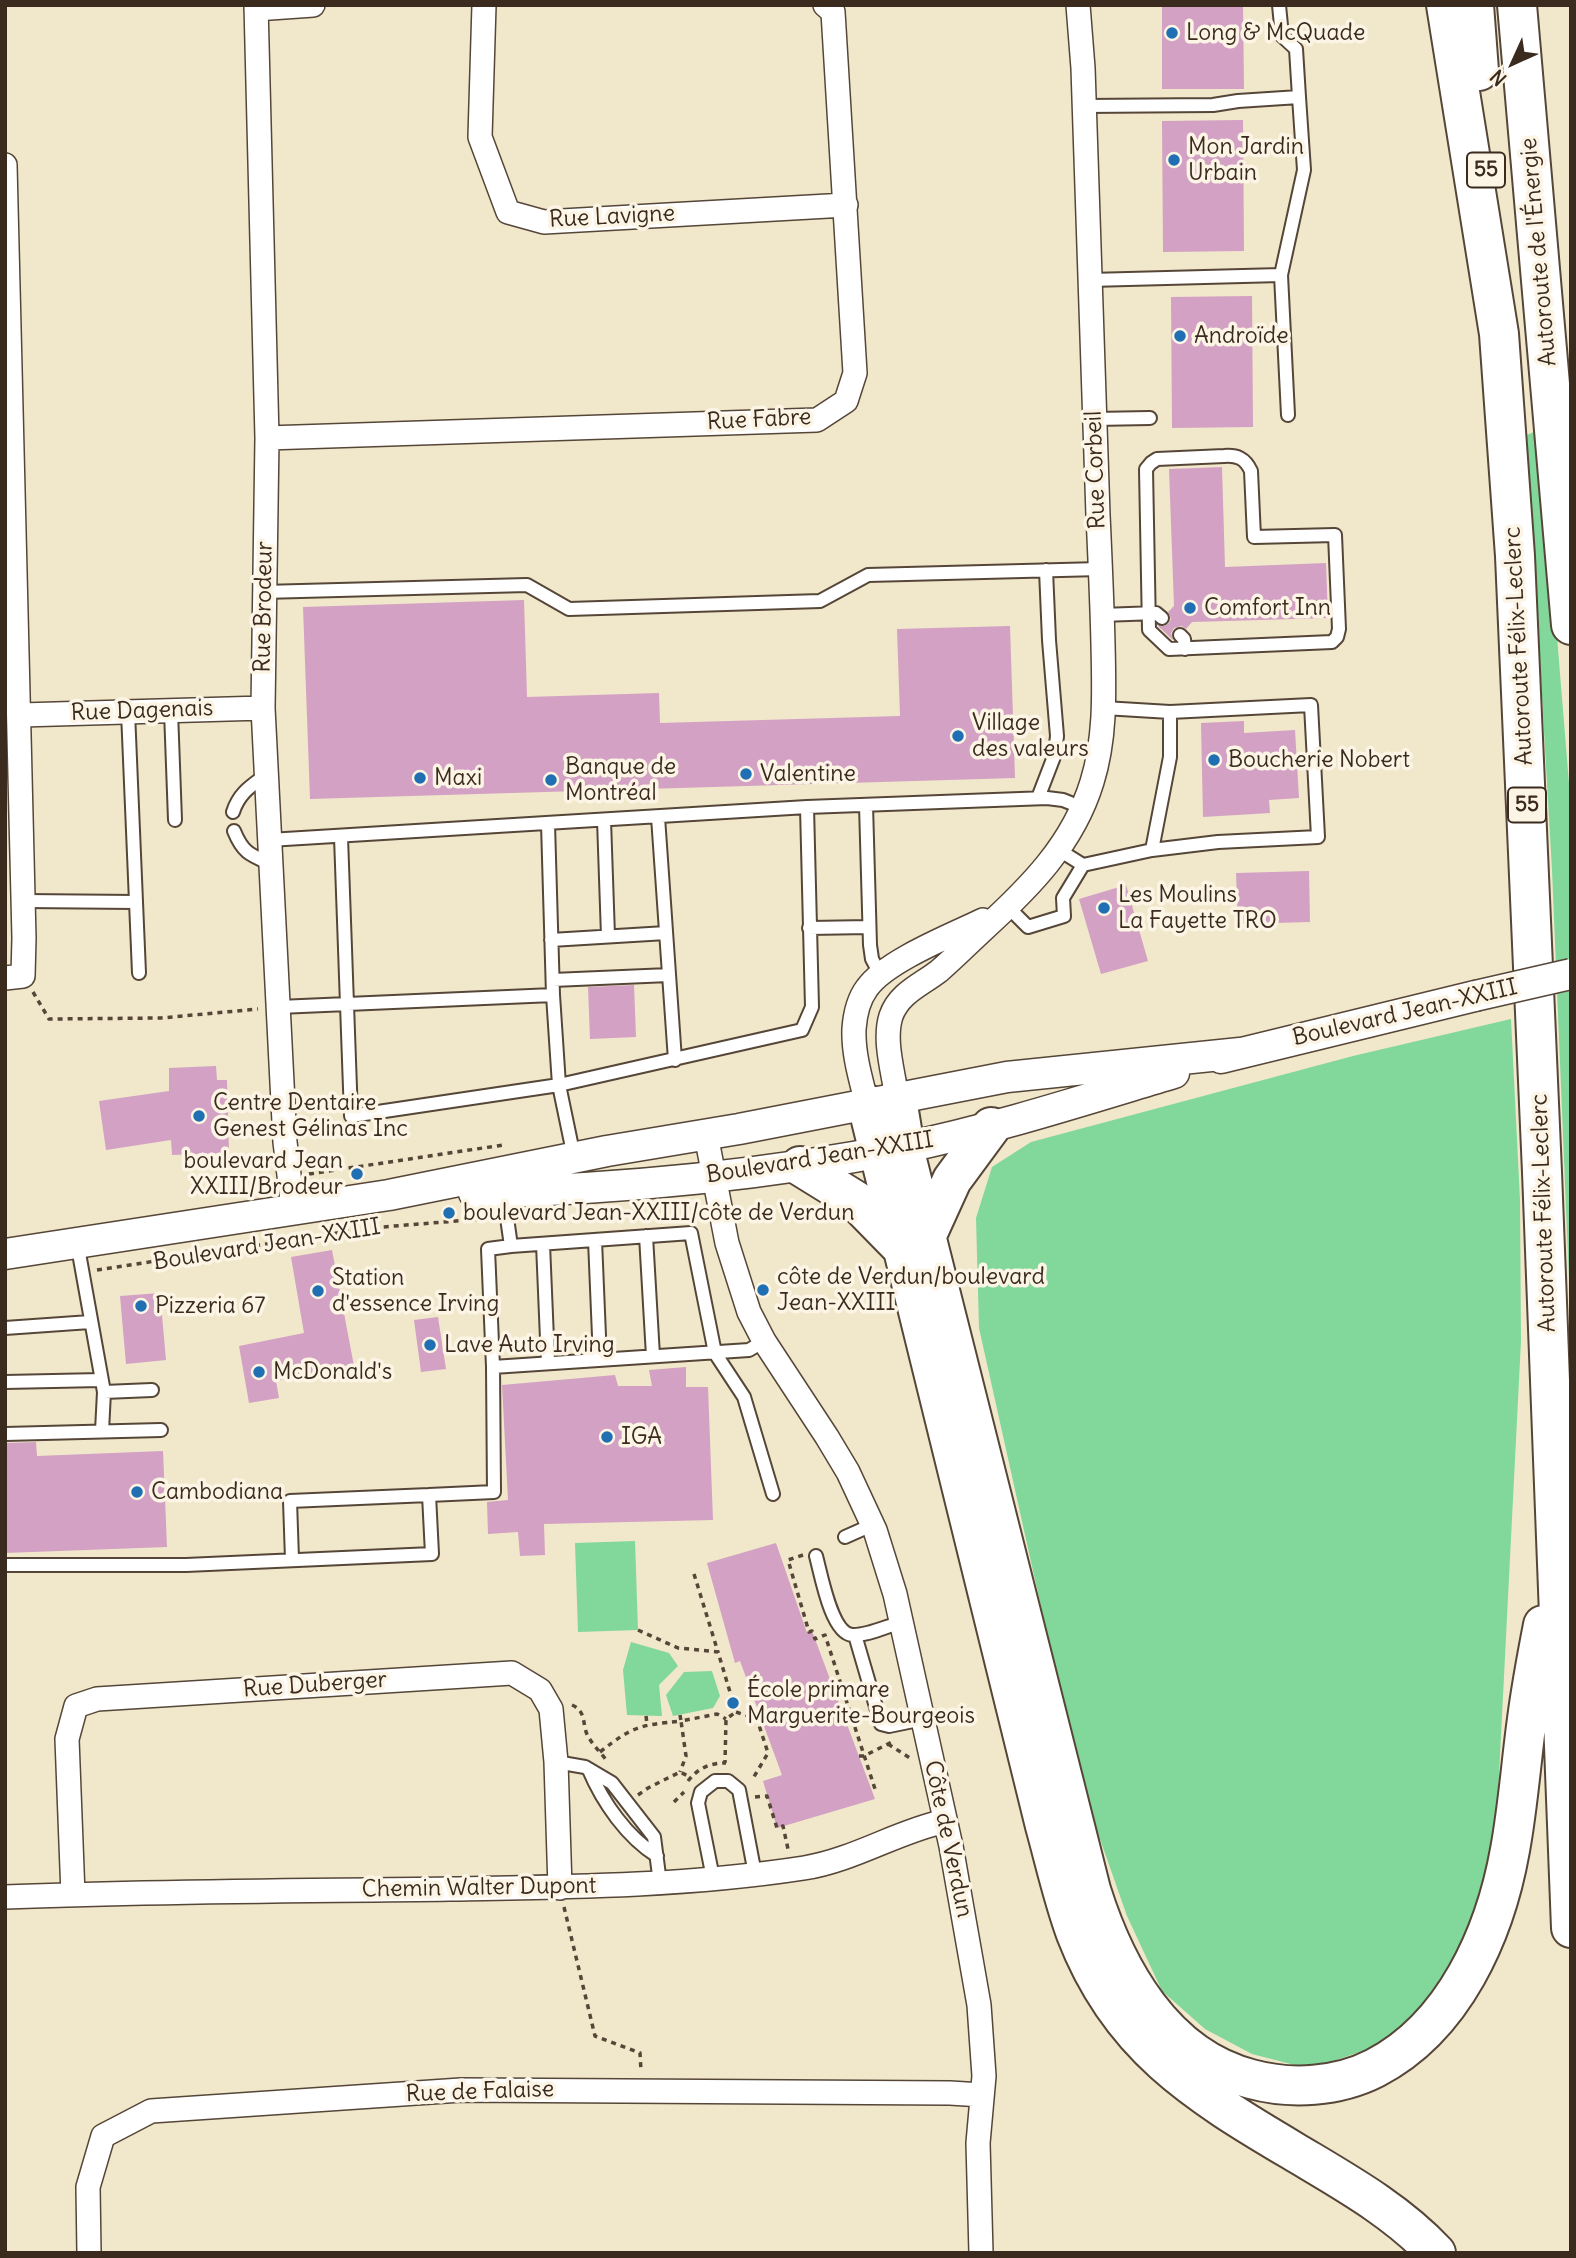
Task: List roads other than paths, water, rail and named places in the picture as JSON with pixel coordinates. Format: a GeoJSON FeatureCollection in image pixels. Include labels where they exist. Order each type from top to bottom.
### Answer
{"type":"FeatureCollection","features":[{"type":"Feature","properties":{"kind":"highway","name":"Autoroute Félix-Leclerc"},"geometry":{"type":"LineString","coordinates":[[1446,5],[1499,334],[1515,556],[1556,1544]]}},
{"type":"Feature","properties":{"kind":"highway","name":"Autoroute de l'Énergie"},"geometry":{"type":"LineString","coordinates":[[1474,5],[1499,334]]}},
{"type":"Feature","properties":{"kind":"highway","name":"Autoroute de l'Énergie"},"geometry":{"type":"LineString","coordinates":[[1517,5],[1571,625]]}},
{"type":"Feature","properties":{"kind":"highway"},"geometry":{"type":"LineString","coordinates":[[882,1102],[1057,1872],[1075,1931],[1093,1973],[1128,2027],[1180,2078],[1213,2103],[1389,2211],[1436,2253]]}},
{"type":"Feature","properties":{"kind":"highway"},"geometry":{"type":"LineString","coordinates":[[914,1241],[952,1181],[991,1128]]}},
{"type":"Feature","properties":{"kind":"highway"},"geometry":{"type":"LineString","coordinates":[[800,1166],[914,1241],[1097,1909],[1120,1962],[1150,2009],[1184,2045],[1221,2069],[1253,2080],[1294,2085],[1353,2077],[1384,2063],[1411,2044],[1436,2019],[1461,1983],[1483,1941],[1505,1874],[1556,1544]]}},
{"type":"Feature","properties":{"kind":"highway","name":"55"},"geometry":{"type":"LineString","coordinates":[[1556,1544],[1571,1928]]}},
{"type":"Feature","properties":{"kind":"street"},"geometry":{"type":"LineString","coordinates":[[256,7],[313,5]]}},
{"type":"Feature","properties":{"kind":"street","name":"Rue Lavigne"},"geometry":{"type":"LineString","coordinates":[[484,5],[480,137],[508,212],[544,222],[846,205]]}},
{"type":"Feature","properties":{"kind":"street","name":"Rue Fabre"},"geometry":{"type":"LineString","coordinates":[[267,438],[817,420],[846,401],[855,373],[833,12],[825,5]]}},
{"type":"Feature","properties":{"kind":"street","name":"Rue Corbeil"},"geometry":{"type":"LineString","coordinates":[[882,1102],[888,1033],[894,1010],[907,993],[937,972],[1041,874],[1059,850],[1083,808],[1099,757],[1104,708],[1102,615],[1079,5]]}},
{"type":"Feature","properties":{"kind":"street","name":"Rue Brodeur"},"geometry":{"type":"LineString","coordinates":[[256,7],[267,438],[262,708],[285,1142],[293,1209]]}},
{"type":"Feature","properties":{"kind":"street"},"geometry":{"type":"LineString","coordinates":[[5,165],[24,901],[14,977]]}},
{"type":"Feature","properties":{"kind":"street","name":"Rue Dagenais"},"geometry":{"type":"LineString","coordinates":[[21,715],[262,708]]}},
{"type":"Feature","properties":{"kind":"street","name":"Rue Corbeil"},"geometry":{"type":"LineString","coordinates":[[882,1102],[855,1045],[855,1023],[861,999],[880,974],[1008,907]]}},
{"type":"Feature","properties":{"kind":"street","name":"Boulevard Jean-XXIII"},"geometry":{"type":"LineString","coordinates":[[5,1254],[389,1195],[502,1182],[714,1176],[800,1166],[892,1150],[991,1128],[1240,1053],[1571,974]]}},
{"type":"Feature","properties":{"kind":"street","name":"Boulevard Jean-XXIII"},"geometry":{"type":"LineString","coordinates":[[502,1182],[574,1158],[1007,1077],[1240,1053]]}},
{"type":"Feature","properties":{"kind":"street","name":"Côte de Verdun"},"geometry":{"type":"LineString","coordinates":[[706,1135],[734,1267],[746,1306],[764,1341],[841,1459],[885,1559],[902,1622],[945,1821],[977,1988],[982,2043],[982,2095],[977,2156],[981,2253]]}},
{"type":"Feature","properties":{"kind":"street","name":"Rue Duberger"},"geometry":{"type":"LineString","coordinates":[[72,1895],[67,1739],[76,1706],[97,1699],[512,1673],[540,1690],[551,1710],[556,1762],[560,1888]]}},
{"type":"Feature","properties":{"kind":"street","name":"Chemin Walter Dupont"},"geometry":{"type":"LineString","coordinates":[[5,1897],[560,1888],[660,1883],[755,1874],[837,1860],[869,1849],[909,1830],[945,1821]]}},
{"type":"Feature","properties":{"kind":"street","name":"Rue de Falaise"},"geometry":{"type":"LineString","coordinates":[[89,2253],[88,2186],[103,2136],[150,2111],[461,2090],[950,2092],[982,2095]]}},
{"type":"Feature","properties":{"kind":"lane"},"geometry":{"type":"LineString","coordinates":[[1279,5],[1282,36],[1296,49],[1304,170],[1281,275],[1288,415]]}},
{"type":"Feature","properties":{"kind":"lane"},"geometry":{"type":"LineString","coordinates":[[1084,106],[1213,105],[1299,97]]}},
{"type":"Feature","properties":{"kind":"lane"},"geometry":{"type":"LineString","coordinates":[[1090,280],[1281,275]]}},
{"type":"Feature","properties":{"kind":"lane"},"geometry":{"type":"LineString","coordinates":[[1094,419],[1150,418]]}},
{"type":"Feature","properties":{"kind":"lane"},"geometry":{"type":"LineString","coordinates":[[1239,457],[1247,463],[1251,471],[1254,537],[1335,535],[1339,629],[1332,642],[1169,649],[1149,630],[1148,613],[1144,477],[1148,466],[1154,461],[1239,457]]}},
{"type":"Feature","properties":{"kind":"lane"},"geometry":{"type":"LineString","coordinates":[[263,592],[527,585],[569,609],[582,609],[820,601],[868,575],[1100,569]]}},
{"type":"Feature","properties":{"kind":"lane"},"geometry":{"type":"LineString","coordinates":[[1038,798],[1055,754],[1057,736],[1046,570]]}},
{"type":"Feature","properties":{"kind":"lane"},"geometry":{"type":"LineString","coordinates":[[1102,615],[1156,612],[1162,618]]}},
{"type":"Feature","properties":{"kind":"lane"},"geometry":{"type":"LineString","coordinates":[[1180,635],[1184,639],[1185,649]]}},
{"type":"Feature","properties":{"kind":"lane"},"geometry":{"type":"LineString","coordinates":[[1059,850],[1083,865],[1152,850],[1217,842],[1318,837],[1311,705],[1170,712],[1104,708]]}},
{"type":"Feature","properties":{"kind":"lane"},"geometry":{"type":"LineString","coordinates":[[171,711],[175,820]]}},
{"type":"Feature","properties":{"kind":"lane"},"geometry":{"type":"LineString","coordinates":[[128,712],[139,973]]}},
{"type":"Feature","properties":{"kind":"lane"},"geometry":{"type":"LineString","coordinates":[[1152,850],[1169,764],[1170,712]]}},
{"type":"Feature","properties":{"kind":"lane"},"geometry":{"type":"LineString","coordinates":[[233,812],[243,792],[266,775]]}},
{"type":"Feature","properties":{"kind":"lane"},"geometry":{"type":"LineString","coordinates":[[270,840],[807,807],[1038,798],[1059,799],[1083,808]]}},
{"type":"Feature","properties":{"kind":"lane"},"geometry":{"type":"LineString","coordinates":[[866,805],[869,927],[872,959],[880,974]]}},
{"type":"Feature","properties":{"kind":"lane"},"geometry":{"type":"LineString","coordinates":[[341,837],[351,1116],[559,1085],[802,1030],[812,1007],[807,807]]}},
{"type":"Feature","properties":{"kind":"lane"},"geometry":{"type":"LineString","coordinates":[[658,817],[675,1060]]}},
{"type":"Feature","properties":{"kind":"lane"},"geometry":{"type":"LineString","coordinates":[[604,821],[608,936]]}},
{"type":"Feature","properties":{"kind":"lane"},"geometry":{"type":"LineString","coordinates":[[548,824],[553,995],[559,1085],[574,1158]]}},
{"type":"Feature","properties":{"kind":"lane"},"geometry":{"type":"LineString","coordinates":[[234,831],[247,853],[271,864]]}},
{"type":"Feature","properties":{"kind":"lane"},"geometry":{"type":"LineString","coordinates":[[1008,907],[1028,927],[1065,916],[1063,898],[1083,865]]}},
{"type":"Feature","properties":{"kind":"lane"},"geometry":{"type":"LineString","coordinates":[[24,901],[136,902]]}},
{"type":"Feature","properties":{"kind":"lane"},"geometry":{"type":"LineString","coordinates":[[809,928],[869,927]]}},
{"type":"Feature","properties":{"kind":"lane"},"geometry":{"type":"LineString","coordinates":[[551,940],[666,933]]}},
{"type":"Feature","properties":{"kind":"lane"},"geometry":{"type":"LineString","coordinates":[[553,980],[669,975]]}},
{"type":"Feature","properties":{"kind":"lane"},"geometry":{"type":"LineString","coordinates":[[279,1007],[553,995]]}},
{"type":"Feature","properties":{"kind":"lane"},"geometry":{"type":"LineString","coordinates":[[502,1182],[511,1247]]}},
{"type":"Feature","properties":{"kind":"lane"},"geometry":{"type":"LineString","coordinates":[[292,1559],[289,1501],[494,1492],[488,1249],[691,1233],[715,1353],[744,1397],[773,1494]]}},
{"type":"Feature","properties":{"kind":"lane"},"geometry":{"type":"LineString","coordinates":[[646,1236],[653,1356]]}},
{"type":"Feature","properties":{"kind":"lane"},"geometry":{"type":"LineString","coordinates":[[595,1240],[600,1360]]}},
{"type":"Feature","properties":{"kind":"lane"},"geometry":{"type":"LineString","coordinates":[[76,1241],[103,1386],[102,1431]]}},
{"type":"Feature","properties":{"kind":"lane"},"geometry":{"type":"LineString","coordinates":[[543,1244],[548,1363]]}},
{"type":"Feature","properties":{"kind":"lane"},"geometry":{"type":"LineString","coordinates":[[5,1328],[90,1322]]}},
{"type":"Feature","properties":{"kind":"lane"},"geometry":{"type":"LineString","coordinates":[[493,1367],[749,1350],[764,1341]]}},
{"type":"Feature","properties":{"kind":"lane"},"geometry":{"type":"LineString","coordinates":[[5,1382],[152,1390]]}},
{"type":"Feature","properties":{"kind":"lane"},"geometry":{"type":"LineString","coordinates":[[5,1434],[161,1430]]}},
{"type":"Feature","properties":{"kind":"lane"},"geometry":{"type":"LineString","coordinates":[[5,1565],[186,1565],[432,1555],[429,1494]]}},
{"type":"Feature","properties":{"kind":"lane"},"geometry":{"type":"LineString","coordinates":[[845,1537],[872,1525]]}},
{"type":"Feature","properties":{"kind":"lane"},"geometry":{"type":"LineString","coordinates":[[816,1556],[835,1622],[844,1632],[855,1635],[902,1622]]}},
{"type":"Feature","properties":{"kind":"lane"},"geometry":{"type":"LineString","coordinates":[[855,1635],[881,1724],[889,1726],[923,1719]]}},
{"type":"Feature","properties":{"kind":"lane"},"geometry":{"type":"LineString","coordinates":[[556,1762],[589,1770],[599,1794],[640,1846],[657,1856],[660,1883]]}},
{"type":"Feature","properties":{"kind":"lane"},"geometry":{"type":"LineString","coordinates":[[713,1878],[698,1803],[701,1792],[715,1781],[728,1781],[738,1790],[755,1874]]}},
{"type":"Feature","properties":{"kind":"place","name":"Long & McQuade"},"geometry":{"type":"Point","coordinates":[1172,33]}},
{"type":"Feature","properties":{"kind":"place","name":"Mon Jardin Urbain"},"geometry":{"type":"Point","coordinates":[1174,160]}},
{"type":"Feature","properties":{"kind":"place","name":"Androïde"},"geometry":{"type":"Point","coordinates":[1180,336]}},
{"type":"Feature","properties":{"kind":"place","name":"Comfort Inn"},"geometry":{"type":"Point","coordinates":[1190,608]}},
{"type":"Feature","properties":{"kind":"place","name":"Village des valeurs"},"geometry":{"type":"Point","coordinates":[958,736]}},
{"type":"Feature","properties":{"kind":"place","name":"Boucherie Nobert"},"geometry":{"type":"Point","coordinates":[1214,760]}},
{"type":"Feature","properties":{"kind":"place","name":"Valentine"},"geometry":{"type":"Point","coordinates":[746,774]}},
{"type":"Feature","properties":{"kind":"place","name":"Maxi"},"geometry":{"type":"Point","coordinates":[420,778]}},
{"type":"Feature","properties":{"kind":"place","name":"Banque de Montréal"},"geometry":{"type":"Point","coordinates":[551,780]}},
{"type":"Feature","properties":{"kind":"place","name":"Les Moulins La Fayette TRO"},"geometry":{"type":"Point","coordinates":[1104,908]}},
{"type":"Feature","properties":{"kind":"place","name":"Centre Dentaire Genest Gélinas Inc"},"geometry":{"type":"Point","coordinates":[199,1116]}},
{"type":"Feature","properties":{"kind":"place","name":"boulevard Jean XXIII/Brodeur"},"geometry":{"type":"Point","coordinates":[357,1174]}},
{"type":"Feature","properties":{"kind":"place","name":"boulevard Jean-XXIII/côte de Verdun"},"geometry":{"type":"Point","coordinates":[449,1213]}},
{"type":"Feature","properties":{"kind":"place","name":"côte de Verdun/boulevard Jean-XXIII"},"geometry":{"type":"Point","coordinates":[763,1290]}},
{"type":"Feature","properties":{"kind":"place","name":"Station d'essence Irving"},"geometry":{"type":"Point","coordinates":[318,1291]}},
{"type":"Feature","properties":{"kind":"place","name":"Pizzeria 67"},"geometry":{"type":"Point","coordinates":[141,1306]}},
{"type":"Feature","properties":{"kind":"place","name":"Lave Auto Irving"},"geometry":{"type":"Point","coordinates":[430,1345]}},
{"type":"Feature","properties":{"kind":"place","name":"McDonald's"},"geometry":{"type":"Point","coordinates":[259,1372]}},
{"type":"Feature","properties":{"kind":"place","name":"IGA"},"geometry":{"type":"Point","coordinates":[607,1437]}},
{"type":"Feature","properties":{"kind":"place","name":"Cambodiana"},"geometry":{"type":"Point","coordinates":[137,1492]}},
{"type":"Feature","properties":{"kind":"place","name":"École primare Marguerite-Bourgeois"},"geometry":{"type":"Point","coordinates":[733,1703]}}]}
